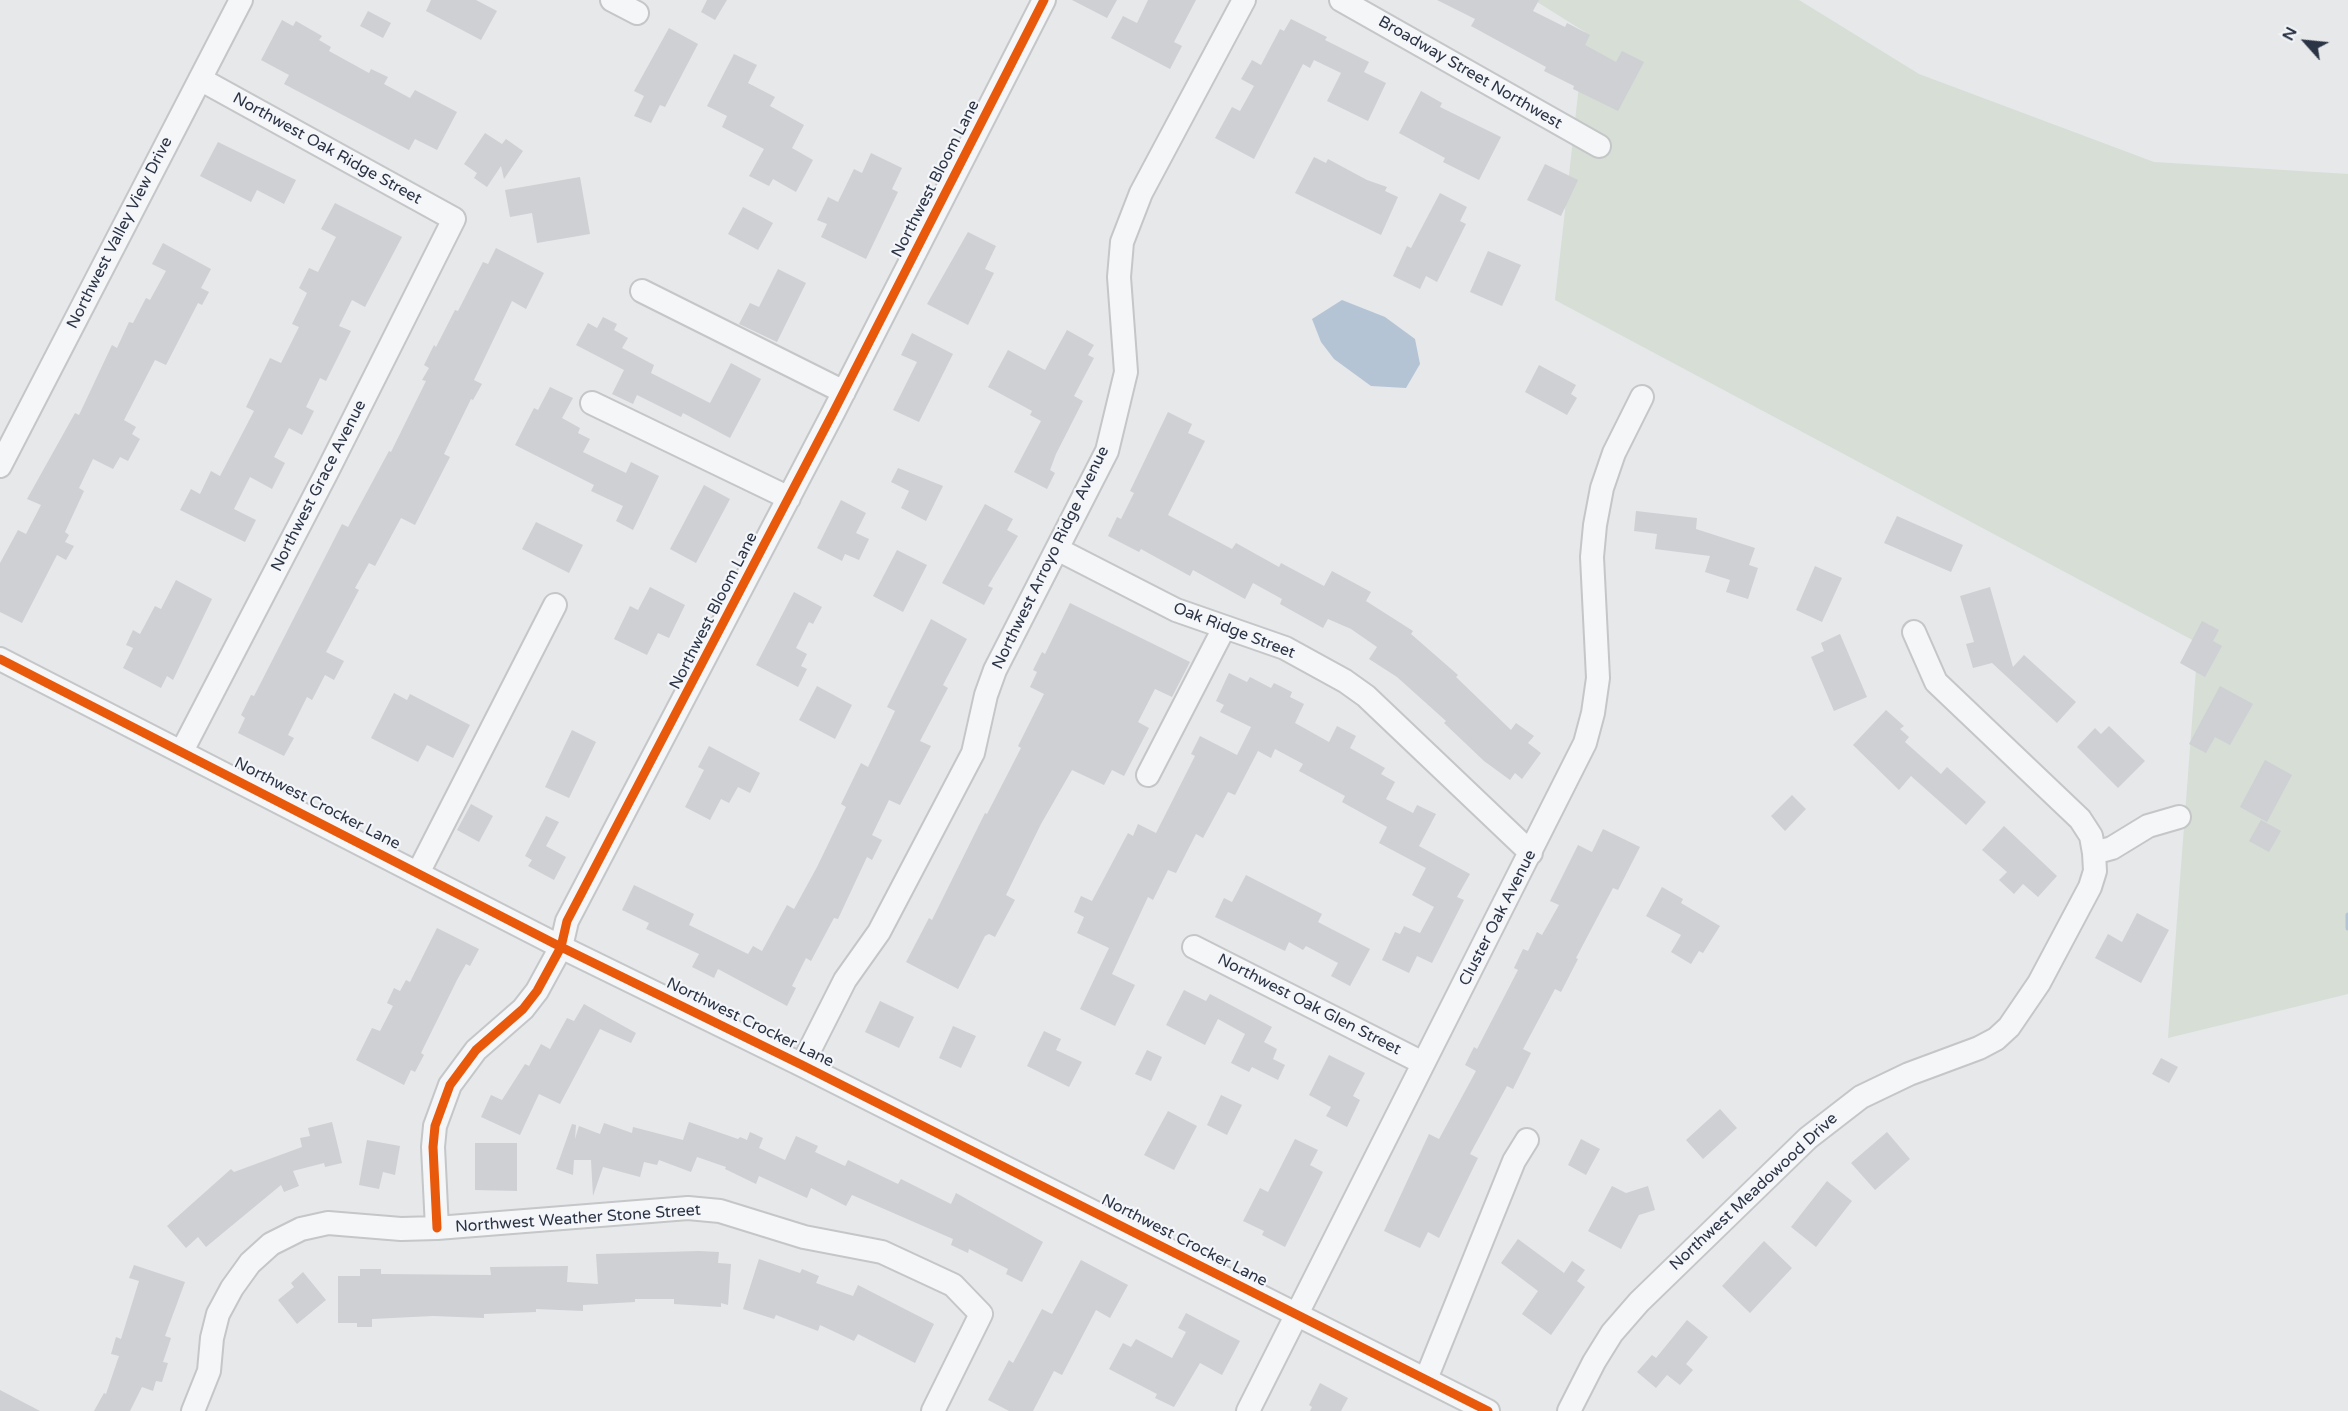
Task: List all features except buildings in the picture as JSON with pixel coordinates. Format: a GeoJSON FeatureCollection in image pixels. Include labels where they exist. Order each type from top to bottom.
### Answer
{"type":"FeatureCollection","features":[{"type":"Feature","properties":{"kind":"street","name":"Northwest Valley View Drive"},"geometry":{"type":"LineString","coordinates":[[0,466],[241,0]]}},
{"type":"Feature","properties":{"kind":"street"},"geometry":{"type":"LineString","coordinates":[[612,0],[637,13]]}},
{"type":"Feature","properties":{"kind":"street","name":"Northwest Bloom Lane"},"geometry":{"type":"LineString","coordinates":[[437,1228],[433,1147],[435,1126],[450,1084],[476,1050],[523,1009],[537,991],[561,947],[567,921],[844,392],[1044,0]]}},
{"type":"Feature","properties":{"kind":"street","name":"Northwest Arroyo Ridge Avenue"},"geometry":{"type":"LineString","coordinates":[[802,1065],[845,980],[879,932],[973,753],[986,695],[995,670],[1107,451],[1126,372],[1119,277],[1122,242],[1141,193],[1244,0]]}},
{"type":"Feature","properties":{"kind":"street","name":"Broadway Street Northwest"},"geometry":{"type":"LineString","coordinates":[[1341,0],[1599,146]]}},
{"type":"Feature","properties":{"kind":"street","name":"Northwest Oak Ridge Street"},"geometry":{"type":"LineString","coordinates":[[200,79],[454,219]]}},
{"type":"Feature","properties":{"kind":"street","name":"Northwest Grace Avenue"},"geometry":{"type":"LineString","coordinates":[[182,751],[327,472],[454,219]]}},
{"type":"Feature","properties":{"kind":"street"},"geometry":{"type":"LineString","coordinates":[[642,291],[844,392]]}},
{"type":"Feature","properties":{"kind":"street","name":"Cluster Oak Avenue"},"geometry":{"type":"LineString","coordinates":[[1248,1411],[1570,777],[1585,743],[1593,713],[1598,678],[1592,557],[1595,525],[1602,489],[1614,453],[1642,397]]}},
{"type":"Feature","properties":{"kind":"street"},"geometry":{"type":"LineString","coordinates":[[592,403],[789,498]]}},
{"type":"Feature","properties":{"kind":"street","name":"Oak Ridge Street"},"geometry":{"type":"LineString","coordinates":[[1057,549],[1176,609],[1285,648],[1345,681],[1366,696],[1531,853]]}},
{"type":"Feature","properties":{"kind":"street"},"geometry":{"type":"LineString","coordinates":[[418,873],[555,605]]}},
{"type":"Feature","properties":{"kind":"street"},"geometry":{"type":"LineString","coordinates":[[1148,775],[1224,628]]}},
{"type":"Feature","properties":{"kind":"street"},"geometry":{"type":"LineString","coordinates":[[1914,632],[1936,682],[2080,819],[2091,836],[2094,853],[2112,848],[2160,820],[2179,817]]}},
{"type":"Feature","properties":{"kind":"street","name":"Northwest Crocker Lane"},"geometry":{"type":"LineString","coordinates":[[0,659],[561,947],[802,1065],[1488,1411]]}},
{"type":"Feature","properties":{"kind":"street","name":"Northwest Meadowood Drive"},"geometry":{"type":"LineString","coordinates":[[1569,1411],[1612,1333],[1639,1302],[1808,1138],[1861,1096],[1893,1081],[1979,1048],[1996,1039],[2009,1027],[2039,983],[2091,887],[2095,871],[2094,853]]}},
{"type":"Feature","properties":{"kind":"street","name":"Northwest Oak Glen Street"},"geometry":{"type":"LineString","coordinates":[[1194,947],[1423,1063]]}},
{"type":"Feature","properties":{"kind":"street"},"geometry":{"type":"LineString","coordinates":[[1426,1380],[1514,1161],[1527,1140]]}},
{"type":"Feature","properties":{"kind":"street","name":"Northwest Weather Stone Street"},"geometry":{"type":"LineString","coordinates":[[193,1411],[209,1371],[212,1338],[218,1314],[232,1288],[250,1263],[271,1244],[301,1229],[328,1223],[401,1229],[437,1228],[688,1208],[720,1211],[804,1237],[882,1252],[953,1285],[981,1314],[933,1411]]}},
{"type":"Feature","properties":{"kind":"shaded area"},"geometry":{"type":"Polygon","coordinates":[[[1534,0],[1799,0],[1919,74],[2154,162],[2348,174],[2348,994],[2168,1038],[2198,643],[1555,300],[1585,32],[1534,0]]]}},
{"type":"Feature","properties":{"kind":"water"},"geometry":{"type":"Polygon","coordinates":[[[1342,300],[1385,317],[1415,339],[1420,364],[1406,388],[1371,386],[1334,359],[1321,342],[1312,319],[1342,300]]]}},
{"type":"Feature","properties":{"kind":"waterway"},"geometry":{"type":"LineString","coordinates":[[2348,915],[2348,928]]}},
{"type":"Feature","properties":{"kind":"cycle path"},"geometry":{"type":"LineString","coordinates":[[437,1228],[433,1147],[435,1126],[450,1085],[476,1050],[523,1009],[537,991],[561,947],[567,921],[833,413],[1044,0]]}},
{"type":"Feature","properties":{"kind":"cycle path"},"geometry":{"type":"LineString","coordinates":[[0,659],[561,947],[802,1065],[1488,1411]]}}]}
